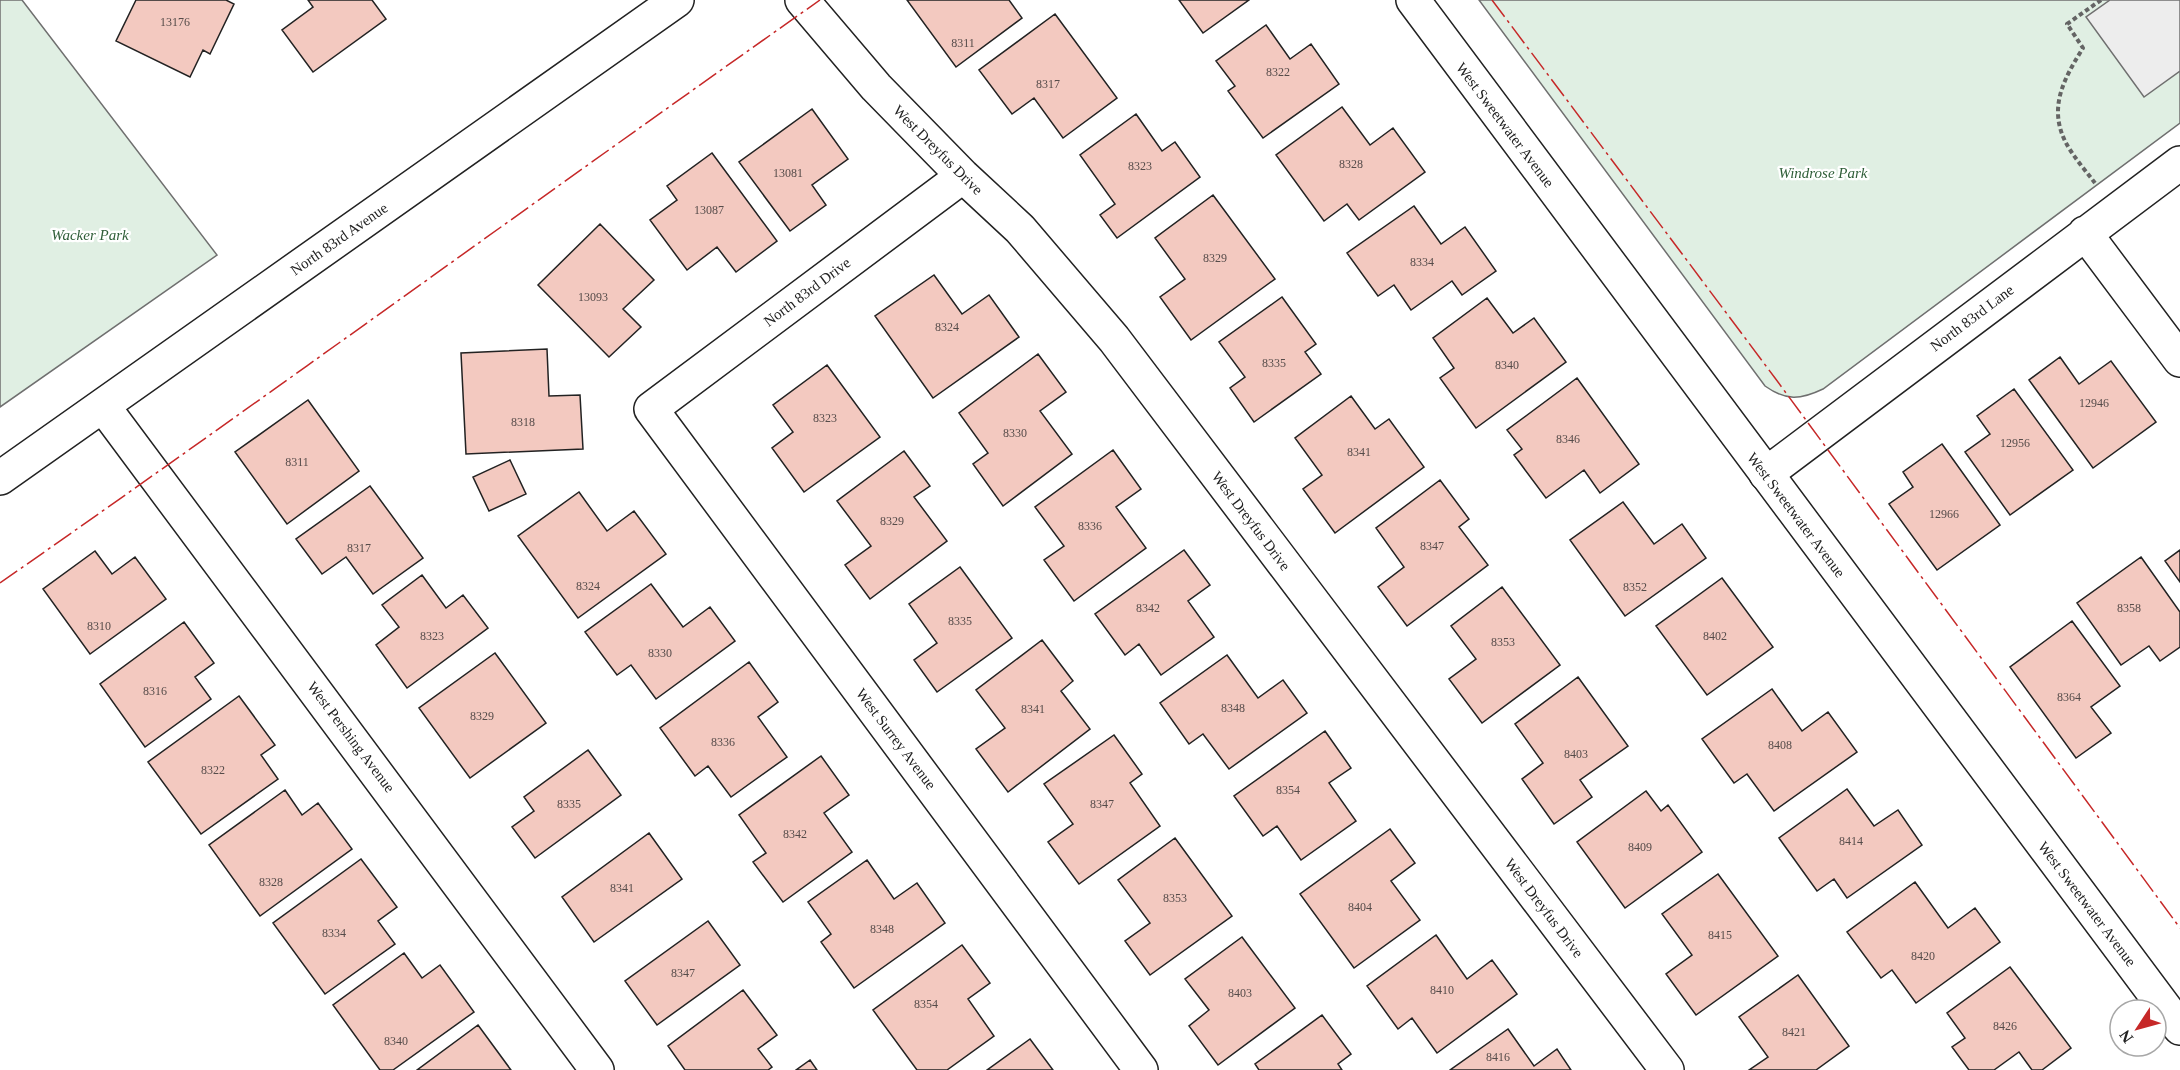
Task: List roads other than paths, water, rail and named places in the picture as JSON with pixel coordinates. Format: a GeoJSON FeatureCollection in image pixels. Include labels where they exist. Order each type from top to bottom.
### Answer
{"type":"FeatureCollection","features":[{"type":"Feature","properties":{"kind":"street","name":"North 83rd Avenue"},"geometry":{"type":"LineString","coordinates":[[0,478],[677,0]]}},
{"type":"Feature","properties":{"kind":"street","name":"West Dreyfus Drive"},"geometry":{"type":"LineString","coordinates":[[802,0],[876,87],[963,176],[1020,230],[1114,339],[1667,1070]]}},
{"type":"Feature","properties":{"kind":"street","name":"West Sweetwater Avenue"},"geometry":{"type":"LineString","coordinates":[[1413,0],[2180,1028]]}},
{"type":"Feature","properties":{"kind":"street","name":"North 83rd Lane"},"geometry":{"type":"LineString","coordinates":[[1766,474],[2180,163]]}},
{"type":"Feature","properties":{"kind":"street","name":"North 83rd Drive"},"geometry":{"type":"LineString","coordinates":[[651,409],[963,176]]}},
{"type":"Feature","properties":{"kind":"street"},"geometry":{"type":"LineString","coordinates":[[2085,233],[2180,360]]}},
{"type":"Feature","properties":{"kind":"street","name":"West Pershing Avenue"},"geometry":{"type":"LineString","coordinates":[[103,406],[597,1070]]}},
{"type":"Feature","properties":{"kind":"street","name":"West Surrey Avenue"},"geometry":{"type":"LineString","coordinates":[[651,409],[1141,1070]]}},
{"type":"Feature","properties":{"kind":"park label","name":"Windrose Park"},"geometry":{"type":"Point","coordinates":[1823,173]}},
{"type":"Feature","properties":{"kind":"park label","name":"Wacker Park"},"geometry":{"type":"Point","coordinates":[90,235]}}]}
